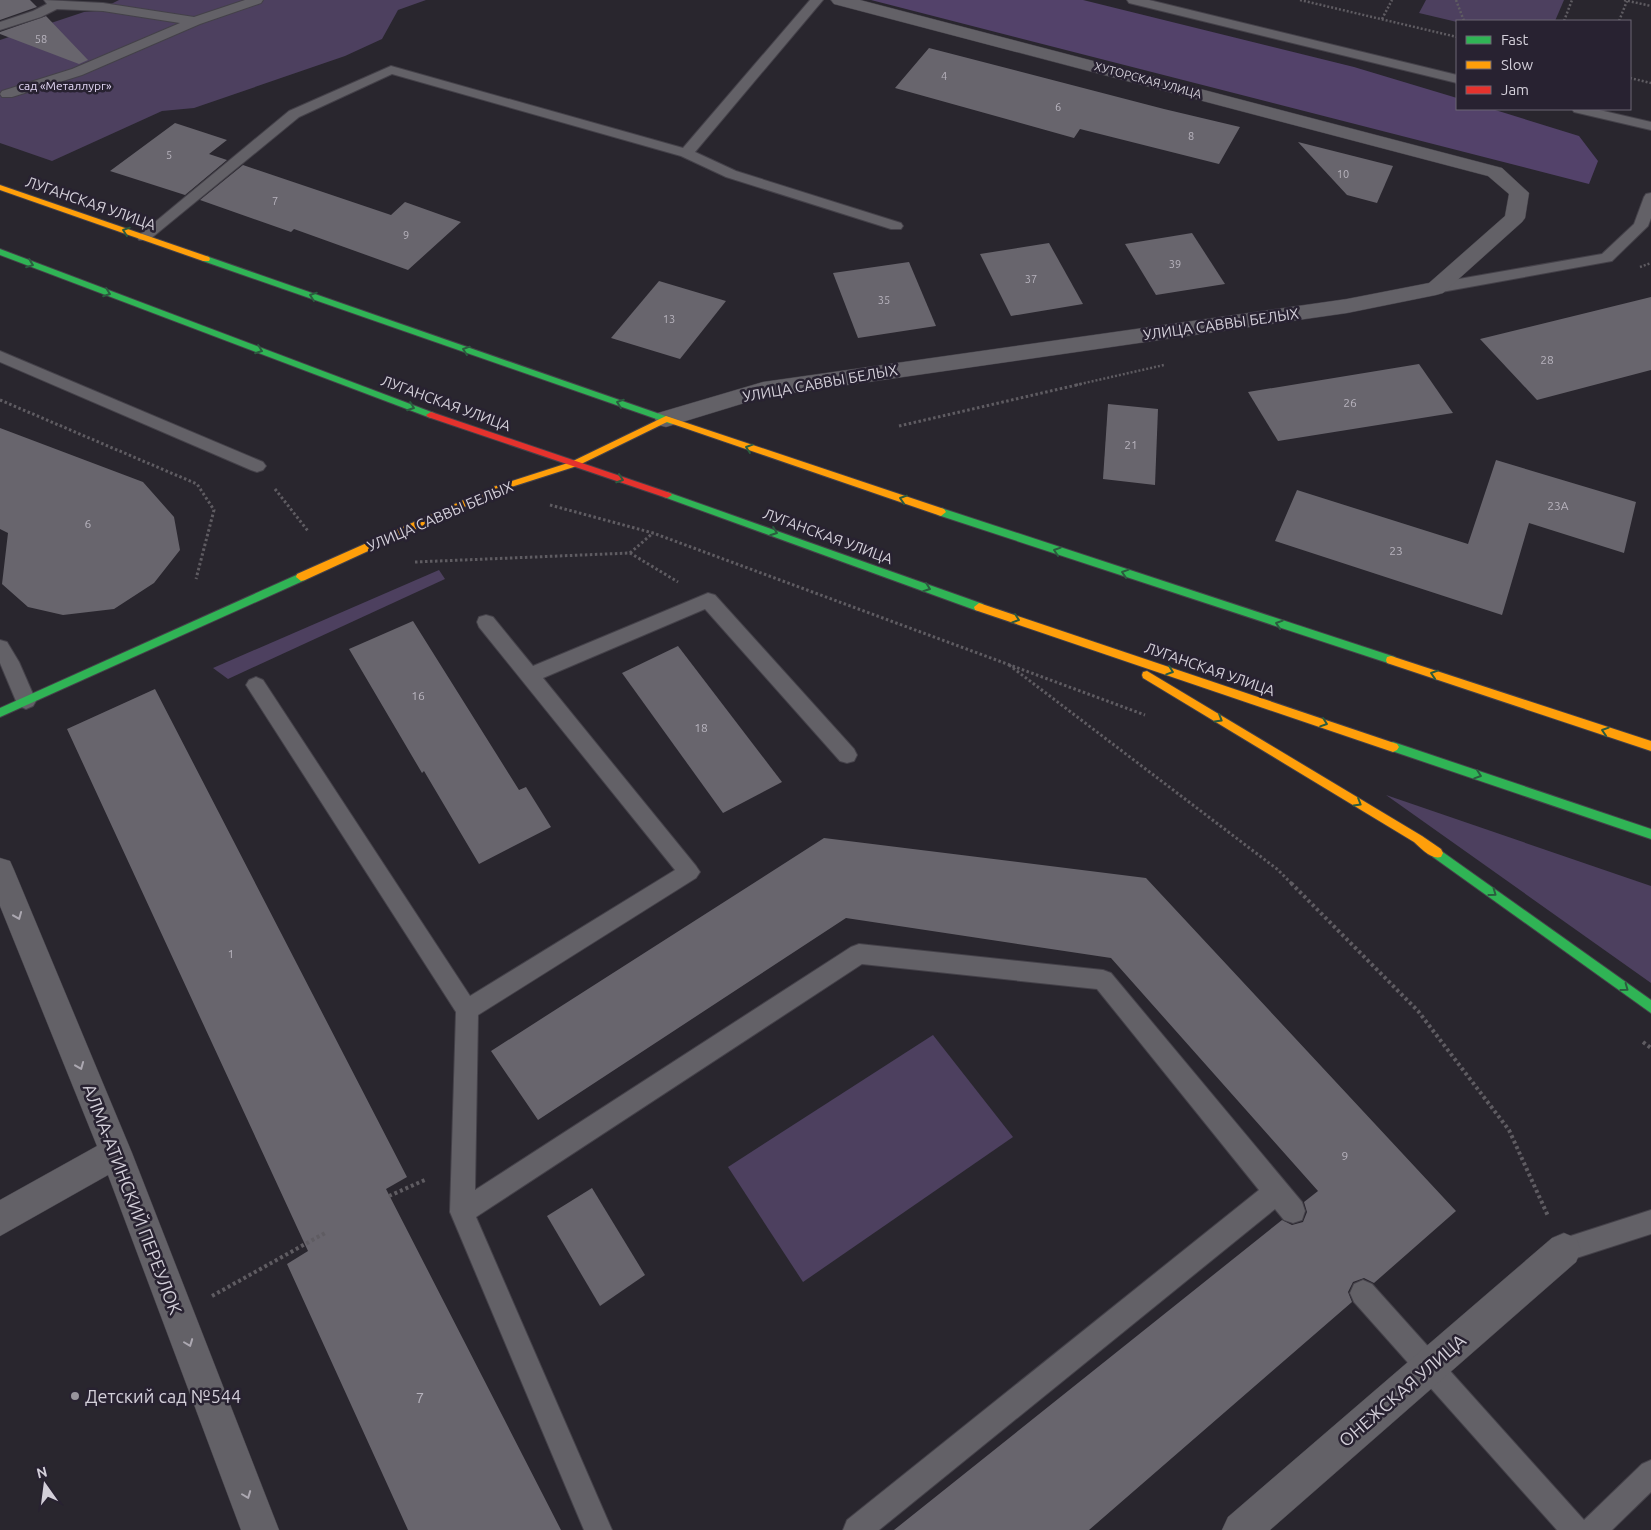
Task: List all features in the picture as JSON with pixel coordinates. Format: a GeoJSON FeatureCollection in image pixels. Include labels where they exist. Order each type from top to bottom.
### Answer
{"type":"FeatureCollection","features":[{"type":"Feature","properties":{"kind":"main road","name":"ЛУГАНСКАЯ УЛИЦА"},"geometry":{"type":"LineString","coordinates":[[0,187],[666,419],[1066,554],[1651,746]]}},
{"type":"Feature","properties":{"kind":"main road","name":"ЛУГАНСКАЯ УЛИЦА"},"geometry":{"type":"LineString","coordinates":[[0,252],[472,430],[709,509],[970,604],[1651,834]]}},
{"type":"Feature","properties":{"kind":"main road","name":"УЛИЦА САВВЫ БЕЛЫХ"},"geometry":{"type":"LineString","coordinates":[[0,713],[496,489],[574,464],[666,419]]}},
{"type":"Feature","properties":{"kind":"main road"},"geometry":{"type":"LineString","coordinates":[[1103,648],[1418,839],[1651,1007]]}},
{"type":"Feature","properties":{"kind":"main road"},"geometry":{"type":"LineString","coordinates":[[1461,683],[1615,722]]}},
{"type":"Feature","properties":{"kind":"street","name":"ХУТОРСКАЯ УЛИЦА"},"geometry":{"type":"LineString","coordinates":[[840,0],[1495,172],[1518,193],[1515,218],[1436,288]]}},
{"type":"Feature","properties":{"kind":"street","name":"УЛИЦА САВВЫ БЕЛЫХ"},"geometry":{"type":"LineString","coordinates":[[666,419],[763,390],[1347,306],[1436,288]]}},
{"type":"Feature","properties":{"kind":"street","name":"АЛМА-АТИНСКИЙ ПЕРЕУЛОК"},"geometry":{"type":"LineString","coordinates":[[2,880],[116,1153],[260,1530]]}},
{"type":"Feature","properties":{"kind":"street"},"geometry":{"type":"LineString","coordinates":[[0,1219],[116,1153]]}},
{"type":"Feature","properties":{"kind":"street","name":"ОНЕЖСКАЯ УЛИЦА"},"geometry":{"type":"LineString","coordinates":[[1241,1530],[1564,1250]]}},
{"type":"Feature","properties":{"kind":"lane"},"geometry":{"type":"LineString","coordinates":[[7,94],[77,72],[195,21],[257,0]]}},
{"type":"Feature","properties":{"kind":"lane"},"geometry":{"type":"LineString","coordinates":[[686,153],[817,0]]}},
{"type":"Feature","properties":{"kind":"lane"},"geometry":{"type":"LineString","coordinates":[[1133,0],[1456,79]]}},
{"type":"Feature","properties":{"kind":"lane"},"geometry":{"type":"LineString","coordinates":[[0,26],[37,14],[52,3],[103,7],[195,21]]}},
{"type":"Feature","properties":{"kind":"lane"},"geometry":{"type":"LineString","coordinates":[[144,237],[294,114],[391,70],[686,153],[731,174],[896,226]]}},
{"type":"Feature","properties":{"kind":"lane"},"geometry":{"type":"LineString","coordinates":[[1583,110],[1651,126]]}},
{"type":"Feature","properties":{"kind":"lane"},"geometry":{"type":"LineString","coordinates":[[1436,288],[1607,258],[1641,226],[1651,197]]}},
{"type":"Feature","properties":{"kind":"lane"},"geometry":{"type":"LineString","coordinates":[[0,356],[257,466]]}},
{"type":"Feature","properties":{"kind":"lane"},"geometry":{"type":"LineString","coordinates":[[530,675],[708,600],[847,755]]}},
{"type":"Feature","properties":{"kind":"lane"},"geometry":{"type":"LineString","coordinates":[[467,1010],[689,872],[486,622]]}},
{"type":"Feature","properties":{"kind":"lane"},"geometry":{"type":"LineString","coordinates":[[0,648],[9,662],[26,701]]}},
{"type":"Feature","properties":{"kind":"lane"},"geometry":{"type":"LineString","coordinates":[[256,686],[467,1010],[462,1212],[598,1530]]}},
{"type":"Feature","properties":{"kind":"lane"},"geometry":{"type":"LineString","coordinates":[[462,1212],[859,954],[1104,980],[1293,1211]]}},
{"type":"Feature","properties":{"kind":"lane"},"geometry":{"type":"LineString","coordinates":[[858,1530],[1276,1192]]}},
{"type":"Feature","properties":{"kind":"lane"},"geometry":{"type":"LineString","coordinates":[[1564,1250],[1651,1222]]}},
{"type":"Feature","properties":{"kind":"lane"},"geometry":{"type":"LineString","coordinates":[[1363,1293],[1575,1530]]}},
{"type":"Feature","properties":{"kind":"lane"},"geometry":{"type":"LineString","coordinates":[[1593,1530],[1651,1473]]}},
{"type":"Feature","properties":{"kind":"path"},"geometry":{"type":"LineString","coordinates":[[1300,0],[1456,37]]}},
{"type":"Feature","properties":{"kind":"path"},"geometry":{"type":"LineString","coordinates":[[1382,19],[1392,0]]}},
{"type":"Feature","properties":{"kind":"path"},"geometry":{"type":"LineString","coordinates":[[1456,0],[1464,20]]}},
{"type":"Feature","properties":{"kind":"path"},"geometry":{"type":"LineString","coordinates":[[1564,20],[1572,0]]}},
{"type":"Feature","properties":{"kind":"path"},"geometry":{"type":"LineString","coordinates":[[1619,20],[1626,0],[1651,6]]}},
{"type":"Feature","properties":{"kind":"path"},"geometry":{"type":"LineString","coordinates":[[1631,78],[1651,83]]}},
{"type":"Feature","properties":{"kind":"path"},"geometry":{"type":"LineString","coordinates":[[0,400],[197,484],[214,510],[196,579]]}},
{"type":"Feature","properties":{"kind":"path"},"geometry":{"type":"LineString","coordinates":[[257,466],[308,531]]}},
{"type":"Feature","properties":{"kind":"path"},"geometry":{"type":"LineString","coordinates":[[542,503],[653,533],[1082,691]]}},
{"type":"Feature","properties":{"kind":"path"},"geometry":{"type":"LineString","coordinates":[[630,553],[653,533]]}},
{"type":"Feature","properties":{"kind":"path"},"geometry":{"type":"LineString","coordinates":[[408,562],[630,553],[708,600]]}},
{"type":"Feature","properties":{"kind":"path"},"geometry":{"type":"LineString","coordinates":[[1006,663],[1277,869],[1418,1011],[1509,1130],[1564,1250]]}},
{"type":"Feature","properties":{"kind":"path"},"geometry":{"type":"LineString","coordinates":[[178,1314],[325,1233]]}},
{"type":"Feature","properties":{"kind":"green space","name":"сад «Металлург»"},"geometry":{"type":"Polygon","coordinates":[[[119,0],[426,0],[398,10],[382,39],[345,56],[194,108],[162,111],[52,161],[0,143],[0,40],[84,12],[97,11],[119,0]]]}},
{"type":"Feature","properties":{"kind":"green space"},"geometry":{"type":"Polygon","coordinates":[[[1426,0],[1564,0],[1555,20],[1456,20],[1456,22],[1419,13],[1426,0]]]}},
{"type":"Feature","properties":{"kind":"green space"},"geometry":{"type":"Polygon","coordinates":[[[439,570],[445,579],[228,679],[213,668],[439,570]]]}},
{"type":"Feature","properties":{"kind":"green space"},"geometry":{"type":"Polygon","coordinates":[[[1386,795],[1651,886],[1651,983],[1386,795]]]}},
{"type":"Feature","properties":{"kind":"green space"},"geometry":{"type":"Polygon","coordinates":[[[933,1035],[1013,1137],[803,1282],[728,1167],[933,1035]]]}},
{"type":"Feature","properties":{"kind":"shaded area"},"geometry":{"type":"Polygon","coordinates":[[[871,0],[1083,0],[1354,67],[1456,98],[1456,110],[1495,110],[1579,136],[1598,161],[1589,184],[871,0]]]}},
{"type":"Feature","properties":{"kind":"building"},"geometry":{"type":"Polygon","coordinates":[[[0,0],[30,0],[37,7],[0,20],[0,0]]]}},
{"type":"Feature","properties":{"kind":"building"},"geometry":{"type":"Polygon","coordinates":[[[46,16],[88,60],[79,64],[0,34],[0,32],[46,16]]]}},
{"type":"Feature","properties":{"kind":"building"},"geometry":{"type":"Polygon","coordinates":[[[929,48],[1240,127],[1219,164],[1080,129],[1074,138],[895,88],[929,48]]]}},
{"type":"Feature","properties":{"kind":"building"},"geometry":{"type":"Polygon","coordinates":[[[175,123],[227,140],[209,154],[227,160],[185,195],[110,171],[175,123]]]}},
{"type":"Feature","properties":{"kind":"building"},"geometry":{"type":"Polygon","coordinates":[[[1298,142],[1393,166],[1377,203],[1347,195],[1298,142]]]}},
{"type":"Feature","properties":{"kind":"building"},"geometry":{"type":"Polygon","coordinates":[[[243,165],[391,215],[405,202],[461,222],[408,270],[294,229],[291,232],[200,200],[243,165]]]}},
{"type":"Feature","properties":{"kind":"building"},"geometry":{"type":"Polygon","coordinates":[[[1192,233],[1225,284],[1156,295],[1125,244],[1192,233]]]}},
{"type":"Feature","properties":{"kind":"building"},"geometry":{"type":"Polygon","coordinates":[[[1049,243],[1083,304],[1011,316],[980,254],[1049,243]]]}},
{"type":"Feature","properties":{"kind":"building"},"geometry":{"type":"Polygon","coordinates":[[[909,262],[936,326],[858,338],[833,273],[909,262]]]}},
{"type":"Feature","properties":{"kind":"building"},"geometry":{"type":"Polygon","coordinates":[[[659,281],[726,301],[680,359],[611,338],[659,281]]]}},
{"type":"Feature","properties":{"kind":"building"},"geometry":{"type":"Polygon","coordinates":[[[1651,297],[1651,370],[1537,400],[1480,339],[1651,297]]]}},
{"type":"Feature","properties":{"kind":"building"},"geometry":{"type":"Polygon","coordinates":[[[1419,364],[1453,413],[1278,441],[1248,392],[1419,364]]]}},
{"type":"Feature","properties":{"kind":"building"},"geometry":{"type":"Polygon","coordinates":[[[1108,404],[1158,409],[1155,485],[1103,479],[1108,404]]]}},
{"type":"Feature","properties":{"kind":"building"},"geometry":{"type":"Polygon","coordinates":[[[0,428],[143,482],[174,517],[180,550],[154,583],[114,609],[63,615],[28,607],[2,584],[8,533],[0,529],[0,428]]]}},
{"type":"Feature","properties":{"kind":"building"},"geometry":{"type":"Polygon","coordinates":[[[1496,460],[1636,502],[1624,553],[1529,523],[1502,615],[1275,541],[1297,490],[1468,544],[1496,460]]]}},
{"type":"Feature","properties":{"kind":"building"},"geometry":{"type":"Polygon","coordinates":[[[413,621],[519,790],[526,787],[551,827],[479,864],[424,771],[422,773],[349,649],[413,621]]]}},
{"type":"Feature","properties":{"kind":"building"},"geometry":{"type":"Polygon","coordinates":[[[678,646],[782,782],[723,813],[622,673],[678,646]]]}},
{"type":"Feature","properties":{"kind":"building"},"geometry":{"type":"Polygon","coordinates":[[[155,689],[407,1177],[386,1189],[561,1530],[408,1530],[287,1264],[308,1251],[67,729],[155,689]]]}},
{"type":"Feature","properties":{"kind":"building"},"geometry":{"type":"Polygon","coordinates":[[[824,838],[1146,878],[1456,1211],[1374,1283],[1364,1278],[1353,1282],[1348,1292],[1352,1302],[1089,1530],[894,1530],[1282,1220],[1292,1225],[1303,1222],[1307,1212],[1304,1202],[1318,1191],[1111,958],[846,918],[538,1120],[491,1051],[824,838]]]}},
{"type":"Feature","properties":{"kind":"building"},"geometry":{"type":"Polygon","coordinates":[[[592,1188],[645,1275],[600,1306],[547,1216],[592,1188]]]}},
{"type":"Feature","properties":{"kind":"traffic: fast"},"geometry":{"type":"LineString","coordinates":[[0,252],[431,415]]}},
{"type":"Feature","properties":{"kind":"traffic: fast"},"geometry":{"type":"LineString","coordinates":[[206,259],[671,421]]}},
{"type":"Feature","properties":{"kind":"traffic: fast"},"geometry":{"type":"LineString","coordinates":[[667,495],[979,607]]}},
{"type":"Feature","properties":{"kind":"traffic: fast"},"geometry":{"type":"LineString","coordinates":[[941,512],[1391,660]]}},
{"type":"Feature","properties":{"kind":"traffic: fast"},"geometry":{"type":"LineString","coordinates":[[0,713],[301,577]]}},
{"type":"Feature","properties":{"kind":"traffic: fast"},"geometry":{"type":"LineString","coordinates":[[1393,747],[1651,834]]}},
{"type":"Feature","properties":{"kind":"traffic: fast"},"geometry":{"type":"LineString","coordinates":[[1437,853],[1651,1007]]}},
{"type":"Feature","properties":{"kind":"traffic: slow"},"geometry":{"type":"LineString","coordinates":[[0,187],[206,259]]}},
{"type":"Feature","properties":{"kind":"traffic: slow"},"geometry":{"type":"LineString","coordinates":[[301,577],[496,489],[574,464],[666,419]]}},
{"type":"Feature","properties":{"kind":"traffic: slow"},"geometry":{"type":"LineString","coordinates":[[671,421],[941,512]]}},
{"type":"Feature","properties":{"kind":"traffic: slow"},"geometry":{"type":"LineString","coordinates":[[979,607],[1393,747]]}},
{"type":"Feature","properties":{"kind":"traffic: slow"},"geometry":{"type":"LineString","coordinates":[[1391,660],[1651,746]]}},
{"type":"Feature","properties":{"kind":"traffic: slow"},"geometry":{"type":"LineString","coordinates":[[1147,675],[1418,839],[1437,853]]}},
{"type":"Feature","properties":{"kind":"traffic: jam"},"geometry":{"type":"LineString","coordinates":[[431,415],[667,495]]}},
{"type":"Feature","properties":{"kind":"place","name":"Детский сад №544"},"geometry":{"type":"Point","coordinates":[75,1396]}}]}
